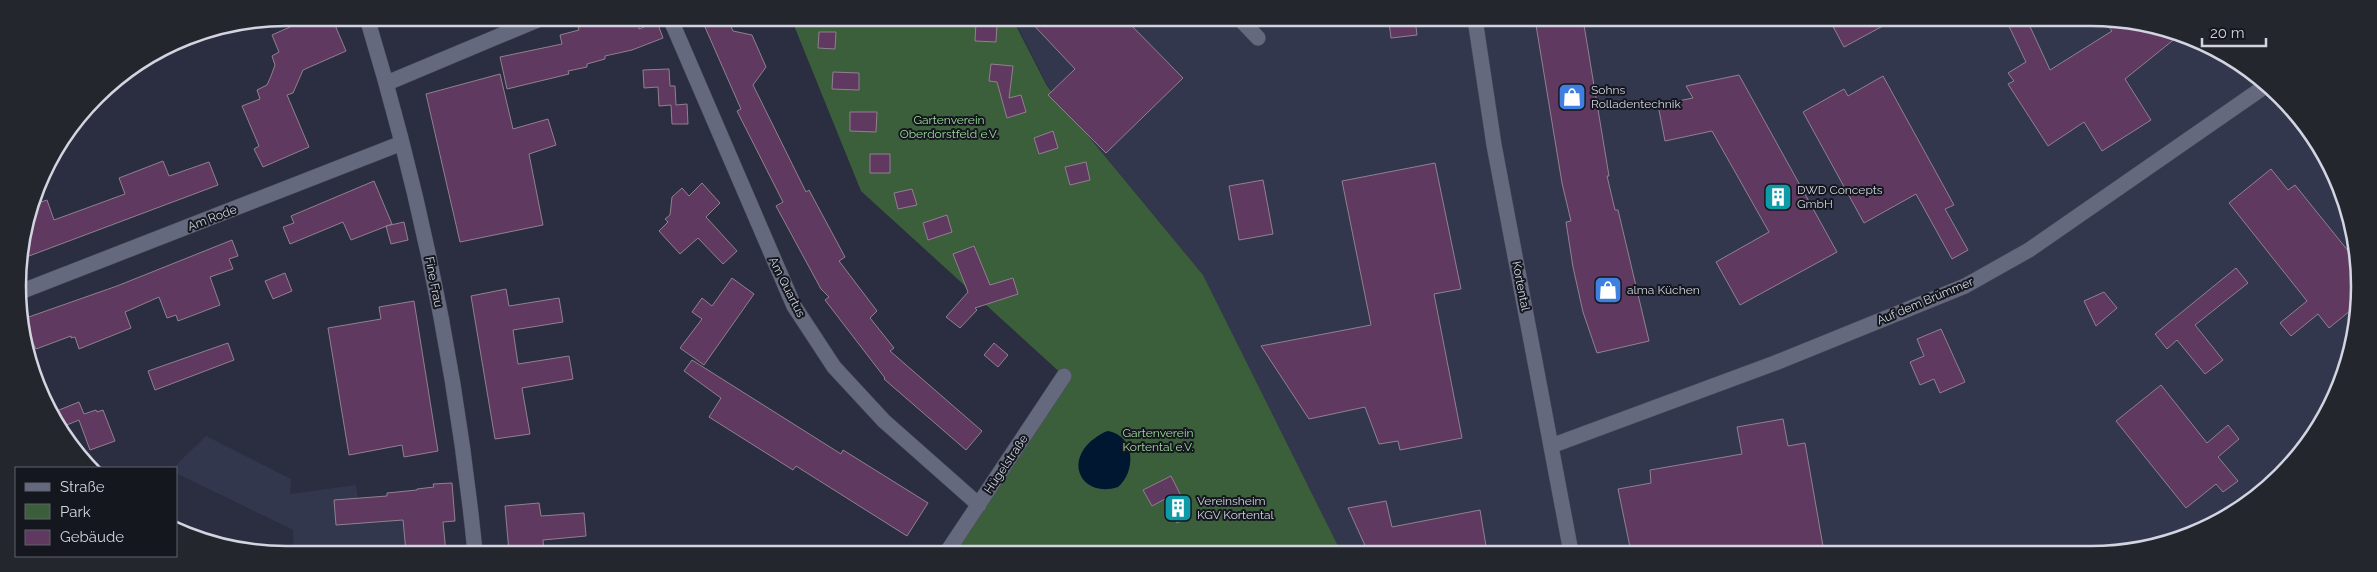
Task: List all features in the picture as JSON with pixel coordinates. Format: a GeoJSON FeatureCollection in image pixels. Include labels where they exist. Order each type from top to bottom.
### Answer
{"type":"FeatureCollection","features":[{"type":"Feature","properties":{"kind":"street","name":"Fine Frau"},"geometry":{"type":"LineString","coordinates":[[369,26],[387,83],[435,281],[459,423],[474,546]]}},
{"type":"Feature","properties":{"kind":"street"},"geometry":{"type":"LineString","coordinates":[[387,83],[523,26]]}},
{"type":"Feature","properties":{"kind":"street","name":"Am Quartus"},"geometry":{"type":"LineString","coordinates":[[673,26],[794,306],[834,367],[884,421],[979,505]]}},
{"type":"Feature","properties":{"kind":"street"},"geometry":{"type":"LineString","coordinates":[[1247,26],[1258,38]]}},
{"type":"Feature","properties":{"kind":"street","name":"Kortental"},"geometry":{"type":"LineString","coordinates":[[1476,26],[1494,144],[1570,546]]}},
{"type":"Feature","properties":{"kind":"street","name":"Auf dem Brümmer"},"geometry":{"type":"LineString","coordinates":[[1551,446],[1775,363],[1964,286],[2029,250],[2261,90]]}},
{"type":"Feature","properties":{"kind":"street","name":"Am Rode"},"geometry":{"type":"LineString","coordinates":[[26,290],[402,143]]}},
{"type":"Feature","properties":{"kind":"street","name":"Hügelstraße"},"geometry":{"type":"LineString","coordinates":[[951,546],[1064,376]]}},
{"type":"Feature","properties":{"kind":"shaded area"},"geometry":{"type":"Polygon","coordinates":[[[1017,26],[2091,26],[2142,31],[2190,46],[2235,70],[2275,102],[2307,142],[2331,187],[2346,235],[2351,286],[2346,337],[2331,385],[2316,416],[2297,444],[2275,470],[2249,492],[2221,511],[2190,526],[2142,541],[2091,546],[1338,546],[1203,275],[1048,86],[1017,26]]]}},
{"type":"Feature","properties":{"kind":"shaded area"},"geometry":{"type":"Polygon","coordinates":[[[1108,431],[1117,434],[1124,440],[1130,455],[1130,464],[1128,473],[1118,487],[1096,488],[1087,484],[1082,477],[1079,469],[1079,460],[1083,450],[1091,441],[1108,431]]]}},
{"type":"Feature","properties":{"kind":"shaded area"},"geometry":{"type":"Polygon","coordinates":[[[206,436],[291,479],[290,494],[356,485],[358,498],[386,496],[387,493],[433,487],[433,484],[452,483],[455,521],[403,520],[405,546],[294,546],[293,530],[178,474],[178,467],[174,467],[206,436]]]}},
{"type":"Feature","properties":{"kind":"green space"},"geometry":{"type":"Polygon","coordinates":[[[794,26],[1016,26],[1047,86],[1203,275],[1338,546],[951,546],[1064,376],[861,191],[794,26]]]}},
{"type":"Feature","properties":{"kind":"building"},"geometry":{"type":"Polygon","coordinates":[[[292,26],[335,26],[346,51],[303,70],[293,93],[287,95],[309,147],[263,167],[254,149],[259,146],[242,106],[260,99],[257,90],[267,85],[271,76],[275,65],[272,56],[279,52],[272,35],[292,26]]]}},
{"type":"Feature","properties":{"kind":"building"},"geometry":{"type":"Polygon","coordinates":[[[639,26],[639,29],[647,26],[658,26],[663,38],[632,50],[605,56],[605,59],[587,64],[587,67],[568,71],[569,74],[507,89],[500,57],[562,44],[560,35],[579,30],[578,27],[639,26]]]}},
{"type":"Feature","properties":{"kind":"building"},"geometry":{"type":"Polygon","coordinates":[[[705,26],[731,26],[733,31],[752,35],[766,67],[753,85],[806,192],[809,190],[845,257],[839,261],[877,311],[870,318],[894,348],[890,351],[982,431],[966,450],[884,379],[825,300],[829,297],[821,289],[776,206],[783,202],[737,111],[741,109],[705,26]]]}},
{"type":"Feature","properties":{"kind":"building"},"geometry":{"type":"Polygon","coordinates":[[[976,26],[997,26],[996,42],[975,41],[976,26]]]}},
{"type":"Feature","properties":{"kind":"building"},"geometry":{"type":"Polygon","coordinates":[[[1035,26],[1132,26],[1183,78],[1106,153],[1048,95],[1075,69],[1035,26]]]}},
{"type":"Feature","properties":{"kind":"building"},"geometry":{"type":"Polygon","coordinates":[[[1390,26],[1416,26],[1417,35],[1391,38],[1390,26]]]}},
{"type":"Feature","properties":{"kind":"building"},"geometry":{"type":"Polygon","coordinates":[[[1536,26],[1584,26],[1609,176],[1607,176],[1615,210],[1618,210],[1649,341],[1597,353],[1583,312],[1573,267],[1566,222],[1571,221],[1562,183],[1536,26]]]}},
{"type":"Feature","properties":{"kind":"building"},"geometry":{"type":"Polygon","coordinates":[[[1833,26],[1883,26],[1844,47],[1833,26]]]}},
{"type":"Feature","properties":{"kind":"building"},"geometry":{"type":"Polygon","coordinates":[[[2009,26],[2030,26],[2050,70],[2112,31],[2109,27],[2142,31],[2173,40],[2125,79],[2151,120],[2102,151],[2084,122],[2048,146],[2008,84],[2014,81],[2008,73],[2026,62],[2009,26]]]}},
{"type":"Feature","properties":{"kind":"building"},"geometry":{"type":"Polygon","coordinates":[[[819,32],[836,32],[835,49],[818,48],[819,32]]]}},
{"type":"Feature","properties":{"kind":"building"},"geometry":{"type":"Polygon","coordinates":[[[991,64],[1013,66],[1009,98],[1021,95],[1026,112],[1007,118],[997,82],[989,81],[991,64]]]}},
{"type":"Feature","properties":{"kind":"building"},"geometry":{"type":"Polygon","coordinates":[[[669,69],[670,86],[675,86],[676,105],[687,104],[688,124],[672,124],[671,105],[659,106],[658,87],[644,88],[643,70],[669,69]]]}},
{"type":"Feature","properties":{"kind":"building"},"geometry":{"type":"Polygon","coordinates":[[[833,72],[859,73],[859,90],[832,89],[833,72]]]}},
{"type":"Feature","properties":{"kind":"building"},"geometry":{"type":"Polygon","coordinates":[[[500,74],[513,129],[548,119],[556,145],[529,154],[543,225],[460,242],[426,94],[500,74]]]}},
{"type":"Feature","properties":{"kind":"building","name":"DWD Concepts GmbH"},"geometry":{"type":"Polygon","coordinates":[[[1739,75],[1837,252],[1740,305],[1716,262],[1769,232],[1712,131],[1665,141],[1658,105],[1693,98],[1686,86],[1739,75]]]}},
{"type":"Feature","properties":{"kind":"building"},"geometry":{"type":"Polygon","coordinates":[[[1883,76],[1954,205],[1945,209],[1968,250],[1952,259],[1916,194],[1864,223],[1803,112],[1844,89],[1848,96],[1883,76]]]}},
{"type":"Feature","properties":{"kind":"building"},"geometry":{"type":"Polygon","coordinates":[[[850,112],[877,112],[876,132],[850,131],[850,112]]]}},
{"type":"Feature","properties":{"kind":"building"},"geometry":{"type":"Polygon","coordinates":[[[1053,131],[1058,148],[1039,154],[1034,138],[1053,131]]]}},
{"type":"Feature","properties":{"kind":"building"},"geometry":{"type":"Polygon","coordinates":[[[870,154],[890,154],[890,173],[870,173],[870,154]]]}},
{"type":"Feature","properties":{"kind":"building"},"geometry":{"type":"Polygon","coordinates":[[[163,161],[169,176],[209,162],[218,185],[28,256],[31,235],[40,202],[47,200],[54,220],[125,194],[119,178],[163,161]]]}},
{"type":"Feature","properties":{"kind":"building"},"geometry":{"type":"Polygon","coordinates":[[[1086,162],[1090,180],[1070,185],[1065,167],[1086,162]]]}},
{"type":"Feature","properties":{"kind":"building"},"geometry":{"type":"Polygon","coordinates":[[[1435,163],[1461,289],[1434,294],[1462,438],[1400,450],[1398,441],[1379,444],[1365,407],[1309,419],[1261,346],[1371,325],[1342,181],[1435,163]]]}},
{"type":"Feature","properties":{"kind":"building"},"geometry":{"type":"Polygon","coordinates":[[[2271,169],[2288,190],[2295,185],[2349,252],[2351,286],[2350,311],[2329,328],[2318,314],[2291,336],[2280,323],[2307,301],[2229,203],[2271,169]]]}},
{"type":"Feature","properties":{"kind":"building"},"geometry":{"type":"Polygon","coordinates":[[[1263,180],[1273,234],[1239,240],[1229,186],[1263,180]]]}},
{"type":"Feature","properties":{"kind":"building"},"geometry":{"type":"Polygon","coordinates":[[[374,181],[392,224],[351,240],[343,222],[290,244],[283,227],[294,223],[291,216],[374,181]]]}},
{"type":"Feature","properties":{"kind":"building"},"geometry":{"type":"Polygon","coordinates":[[[702,183],[720,203],[706,217],[737,251],[723,264],[698,238],[680,254],[659,231],[668,222],[665,219],[670,215],[672,197],[682,188],[689,196],[702,183]]]}},
{"type":"Feature","properties":{"kind":"building"},"geometry":{"type":"Polygon","coordinates":[[[912,189],[917,205],[898,209],[894,193],[912,189]]]}},
{"type":"Feature","properties":{"kind":"building"},"geometry":{"type":"Polygon","coordinates":[[[947,215],[952,232],[928,240],[923,223],[947,215]]]}},
{"type":"Feature","properties":{"kind":"building"},"geometry":{"type":"Polygon","coordinates":[[[404,222],[408,240],[391,244],[386,226],[404,222]]]}},
{"type":"Feature","properties":{"kind":"building"},"geometry":{"type":"Polygon","coordinates":[[[232,240],[238,256],[229,259],[233,269],[210,277],[220,305],[178,321],[176,315],[167,318],[159,297],[125,312],[131,328],[79,349],[75,337],[71,338],[71,336],[36,349],[33,343],[28,317],[117,286],[232,240]]]}},
{"type":"Feature","properties":{"kind":"building"},"geometry":{"type":"Polygon","coordinates":[[[974,246],[990,285],[1013,278],[1018,294],[975,308],[977,310],[960,328],[946,317],[968,292],[953,254],[974,246]]]}},
{"type":"Feature","properties":{"kind":"building"},"geometry":{"type":"Polygon","coordinates":[[[2236,268],[2248,283],[2195,325],[2223,360],[2205,374],[2177,340],[2167,349],[2155,334],[2236,268]]]}},
{"type":"Feature","properties":{"kind":"building"},"geometry":{"type":"Polygon","coordinates":[[[285,273],[292,291],[273,299],[265,281],[285,273]]]}},
{"type":"Feature","properties":{"kind":"building"},"geometry":{"type":"Polygon","coordinates":[[[732,278],[754,294],[704,365],[680,348],[702,319],[692,312],[702,298],[712,306],[732,278]]]}},
{"type":"Feature","properties":{"kind":"building"},"geometry":{"type":"Polygon","coordinates":[[[506,289],[509,306],[559,298],[563,322],[513,330],[518,364],[569,356],[573,379],[522,388],[530,434],[495,439],[471,296],[506,289]]]}},
{"type":"Feature","properties":{"kind":"building"},"geometry":{"type":"Polygon","coordinates":[[[2104,292],[2117,308],[2096,326],[2084,301],[2104,292]]]}},
{"type":"Feature","properties":{"kind":"building"},"geometry":{"type":"Polygon","coordinates":[[[414,301],[438,451],[404,457],[402,445],[349,455],[328,328],[381,319],[379,307],[414,301]]]}},
{"type":"Feature","properties":{"kind":"building"},"geometry":{"type":"Polygon","coordinates":[[[1941,329],[1965,382],[1940,393],[1934,379],[1920,385],[1910,362],[1924,356],[1917,339],[1941,329]]]}},
{"type":"Feature","properties":{"kind":"building"},"geometry":{"type":"Polygon","coordinates":[[[228,343],[234,360],[155,390],[148,371],[228,343]]]}},
{"type":"Feature","properties":{"kind":"building"},"geometry":{"type":"Polygon","coordinates":[[[994,343],[1008,355],[998,367],[984,355],[994,343]]]}},
{"type":"Feature","properties":{"kind":"building"},"geometry":{"type":"Polygon","coordinates":[[[692,360],[841,454],[843,450],[928,503],[907,536],[796,466],[793,470],[709,417],[721,398],[684,371],[692,360]]]}},
{"type":"Feature","properties":{"kind":"building"},"geometry":{"type":"Polygon","coordinates":[[[2161,385],[2207,443],[2228,425],[2239,439],[2218,457],[2238,481],[2223,492],[2216,484],[2186,508],[2116,421],[2161,385]]]}},
{"type":"Feature","properties":{"kind":"building"},"geometry":{"type":"Polygon","coordinates":[[[79,402],[84,414],[103,410],[115,441],[90,450],[79,420],[67,425],[58,410],[79,402]]]}},
{"type":"Feature","properties":{"kind":"building"},"geometry":{"type":"Polygon","coordinates":[[[1783,419],[1788,446],[1805,443],[1823,546],[1630,546],[1618,489],[1651,483],[1650,470],[1742,454],[1737,427],[1783,419]]]}},
{"type":"Feature","properties":{"kind":"building","name":"Vereinsheim KGV Kortental"},"geometry":{"type":"Polygon","coordinates":[[[1171,476],[1191,516],[1177,523],[1165,499],[1152,506],[1143,490],[1171,476]]]}},
{"type":"Feature","properties":{"kind":"building"},"geometry":{"type":"Polygon","coordinates":[[[452,483],[455,521],[443,522],[445,546],[405,546],[403,520],[336,525],[334,500],[387,496],[387,493],[434,487],[433,484],[452,483]]]}},
{"type":"Feature","properties":{"kind":"building"},"geometry":{"type":"Polygon","coordinates":[[[1386,501],[1392,527],[1480,510],[1486,546],[1365,546],[1348,508],[1386,501]]]}},
{"type":"Feature","properties":{"kind":"building"},"geometry":{"type":"Polygon","coordinates":[[[539,503],[541,516],[584,513],[586,536],[543,540],[544,546],[508,546],[505,506],[539,503]]]}},
{"type":"Feature","properties":{"kind":"place","name":"Sohns Rolladentechnik"},"geometry":{"type":"Point","coordinates":[1572,97]}},
{"type":"Feature","properties":{"kind":"place","name":"DWD Concepts GmbH"},"geometry":{"type":"Point","coordinates":[1778,197]}},
{"type":"Feature","properties":{"kind":"place","name":"alma Küchen"},"geometry":{"type":"Point","coordinates":[1608,290]}},
{"type":"Feature","properties":{"kind":"place","name":"Vereinsheim KGV Kortental"},"geometry":{"type":"Point","coordinates":[1178,508]}},
{"type":"Feature","properties":{"kind":"park label","name":"Gartenverein Oberdorstfeld e.V."},"geometry":{"type":"Point","coordinates":[949,127]}},
{"type":"Feature","properties":{"kind":"park label","name":"Gartenverein Kortental e.V."},"geometry":{"type":"Point","coordinates":[1158,440]}}]}
